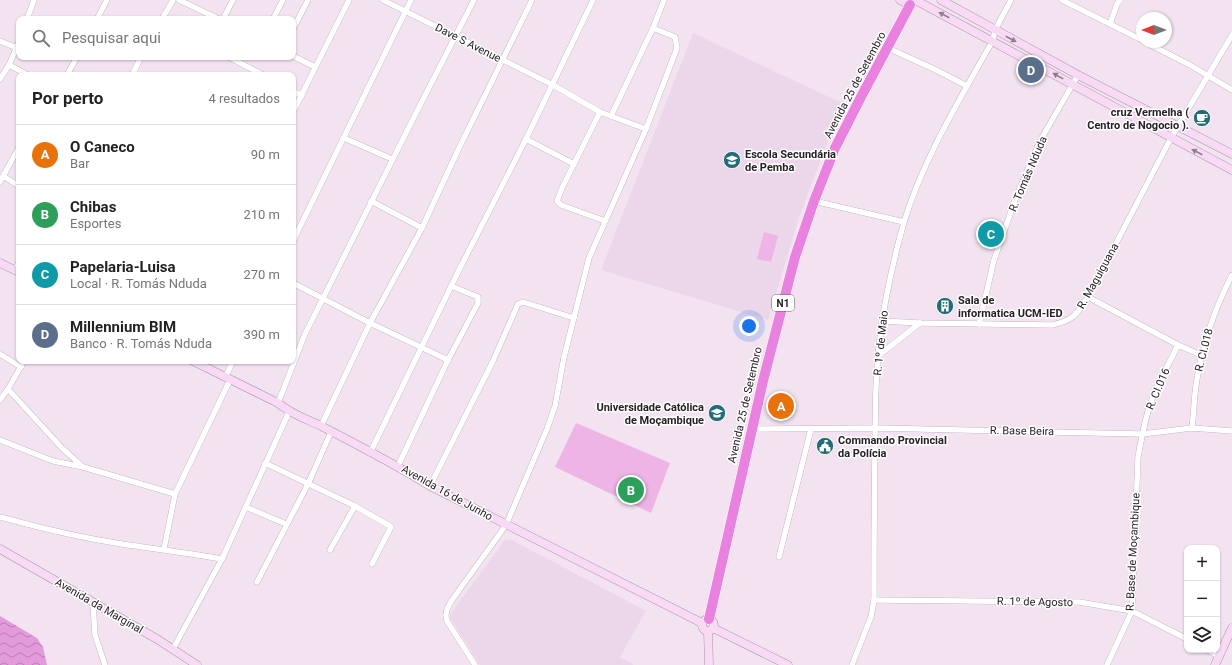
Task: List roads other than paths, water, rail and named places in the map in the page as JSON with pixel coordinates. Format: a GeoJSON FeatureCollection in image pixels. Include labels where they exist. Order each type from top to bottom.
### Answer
{"type":"FeatureCollection","features":[{"type":"Feature","properties":{"kind":"highway","name":"Avenida 25 de Setembro"},"geometry":{"type":"LineString","coordinates":[[706,621],[763,381],[795,257],[814,201],[835,148],[862,95],[914,2]]}},
{"type":"Feature","properties":{"kind":"street"},"geometry":{"type":"LineString","coordinates":[[28,16],[34,0]]}},
{"type":"Feature","properties":{"kind":"street"},"geometry":{"type":"LineString","coordinates":[[98,16],[106,0]]}},
{"type":"Feature","properties":{"kind":"street"},"geometry":{"type":"LineString","coordinates":[[164,16],[173,0]]}},
{"type":"Feature","properties":{"kind":"street"},"geometry":{"type":"LineString","coordinates":[[179,0],[213,16]]}},
{"type":"Feature","properties":{"kind":"street"},"geometry":{"type":"LineString","coordinates":[[225,16],[233,0]]}},
{"type":"Feature","properties":{"kind":"street"},"geometry":{"type":"LineString","coordinates":[[275,16],[283,0]]}},
{"type":"Feature","properties":{"kind":"street"},"geometry":{"type":"LineString","coordinates":[[296,23],[308,0]]}},
{"type":"Feature","properties":{"kind":"street"},"geometry":{"type":"LineString","coordinates":[[296,107],[349,0]]}},
{"type":"Feature","properties":{"kind":"street","name":"Dave S Avenue"},"geometry":{"type":"LineString","coordinates":[[383,0],[553,85],[600,112],[646,129]]}},
{"type":"Feature","properties":{"kind":"street"},"geometry":{"type":"LineString","coordinates":[[296,236],[411,0]]}},
{"type":"Feature","properties":{"kind":"street"},"geometry":{"type":"LineString","coordinates":[[296,357],[305,334],[371,201],[474,0]]}},
{"type":"Feature","properties":{"kind":"street"},"geometry":{"type":"LineString","coordinates":[[321,426],[370,323],[422,228],[532,0]]}},
{"type":"Feature","properties":{"kind":"street"},"geometry":{"type":"LineString","coordinates":[[370,452],[420,348],[553,85],[593,0]]}},
{"type":"Feature","properties":{"kind":"street"},"geometry":{"type":"LineString","coordinates":[[611,116],[654,28],[664,0]]}},
{"type":"Feature","properties":{"kind":"street"},"geometry":{"type":"LineString","coordinates":[[900,0],[914,2],[993,40],[1171,138],[1231,168]]}},
{"type":"Feature","properties":{"kind":"street"},"geometry":{"type":"LineString","coordinates":[[941,0],[1078,75],[1232,154]]}},
{"type":"Feature","properties":{"kind":"street"},"geometry":{"type":"LineString","coordinates":[[995,30],[1011,0]]}},
{"type":"Feature","properties":{"kind":"street"},"geometry":{"type":"LineString","coordinates":[[1062,0],[1136,37]]}},
{"type":"Feature","properties":{"kind":"street"},"geometry":{"type":"LineString","coordinates":[[1110,24],[1117,4],[1120,0]]}},
{"type":"Feature","properties":{"kind":"street"},"geometry":{"type":"LineString","coordinates":[[475,665],[447,621],[445,614],[452,600],[506,525],[547,429],[555,406],[561,369],[589,258],[646,129],[677,48],[676,37],[654,28]]}},
{"type":"Feature","properties":{"kind":"street","name":"R. 1º de Maio"},"geometry":{"type":"LineString","coordinates":[[852,665],[872,617],[874,600],[875,428],[878,356],[882,321],[904,222],[918,184],[940,135],[993,40],[995,30]]}},
{"type":"Feature","properties":{"kind":"street","name":"R. Maguiguana"},"geometry":{"type":"LineString","coordinates":[[882,321],[1052,325],[1067,322],[1078,313],[1088,297],[1171,138],[1232,35]]}},
{"type":"Feature","properties":{"kind":"street"},"geometry":{"type":"LineString","coordinates":[[0,41],[16,45]]}},
{"type":"Feature","properties":{"kind":"street"},"geometry":{"type":"LineString","coordinates":[[888,48],[967,86]]}},
{"type":"Feature","properties":{"kind":"street"},"geometry":{"type":"LineString","coordinates":[[1156,48],[1232,90]]}},
{"type":"Feature","properties":{"kind":"street"},"geometry":{"type":"LineString","coordinates":[[0,79],[9,65],[16,49]]}},
{"type":"Feature","properties":{"kind":"street"},"geometry":{"type":"LineString","coordinates":[[296,58],[315,67]]}},
{"type":"Feature","properties":{"kind":"street"},"geometry":{"type":"LineString","coordinates":[[69,72],[75,60]]}},
{"type":"Feature","properties":{"kind":"street"},"geometry":{"type":"LineString","coordinates":[[134,72],[140,60]]}},
{"type":"Feature","properties":{"kind":"street"},"geometry":{"type":"LineString","coordinates":[[235,60],[257,72]]}},
{"type":"Feature","properties":{"kind":"street"},"geometry":{"type":"LineString","coordinates":[[9,65],[22,72]]}},
{"type":"Feature","properties":{"kind":"street","name":"R. Tomás Nduda"},"geometry":{"type":"LineString","coordinates":[[979,324],[994,260],[1015,200],[1040,141],[1078,75]]}},
{"type":"Feature","properties":{"kind":"street"},"geometry":{"type":"LineString","coordinates":[[296,93],[302,96]]}},
{"type":"Feature","properties":{"kind":"street"},"geometry":{"type":"LineString","coordinates":[[600,112],[561,192],[558,203],[561,206],[605,221]]}},
{"type":"Feature","properties":{"kind":"street"},"geometry":{"type":"LineString","coordinates":[[344,138],[392,159]]}},
{"type":"Feature","properties":{"kind":"street"},"geometry":{"type":"LineString","coordinates":[[526,139],[574,164]]}},
{"type":"Feature","properties":{"kind":"street"},"geometry":{"type":"LineString","coordinates":[[16,152],[1,179],[16,185]]}},
{"type":"Feature","properties":{"kind":"street"},"geometry":{"type":"LineString","coordinates":[[371,201],[422,228]]}},
{"type":"Feature","properties":{"kind":"street"},"geometry":{"type":"LineString","coordinates":[[814,201],[904,222]]}},
{"type":"Feature","properties":{"kind":"street"},"geometry":{"type":"LineString","coordinates":[[0,263],[16,271]]}},
{"type":"Feature","properties":{"kind":"street","name":"R. CI.018"},"geometry":{"type":"LineString","coordinates":[[1192,428],[1201,355],[1212,320],[1232,275]]}},
{"type":"Feature","properties":{"kind":"street"},"geometry":{"type":"LineString","coordinates":[[296,284],[420,348],[448,360]]}},
{"type":"Feature","properties":{"kind":"street"},"geometry":{"type":"LineString","coordinates":[[398,466],[448,360],[479,299],[478,297],[451,286]]}},
{"type":"Feature","properties":{"kind":"street"},"geometry":{"type":"LineString","coordinates":[[1088,297],[1178,345],[1201,355]]}},
{"type":"Feature","properties":{"kind":"street"},"geometry":{"type":"LineString","coordinates":[[430,486],[493,360],[518,304],[523,302],[574,318]]}},
{"type":"Feature","properties":{"kind":"street"},"geometry":{"type":"LineString","coordinates":[[878,356],[920,323]]}},
{"type":"Feature","properties":{"kind":"street","name":"R. CI.016"},"geometry":{"type":"LineString","coordinates":[[1142,434],[1148,409],[1156,389],[1178,345]]}},
{"type":"Feature","properties":{"kind":"street"},"geometry":{"type":"LineString","coordinates":[[0,354],[16,361]]}},
{"type":"Feature","properties":{"kind":"street"},"geometry":{"type":"LineString","coordinates":[[0,400],[23,364]]}},
{"type":"Feature","properties":{"kind":"street","name":"Avenida 16 de Junho"},"geometry":{"type":"LineString","coordinates":[[199,364],[278,403],[289,412],[321,426],[398,466],[430,486],[506,525],[706,621]]}},
{"type":"Feature","properties":{"kind":"street"},"geometry":{"type":"LineString","coordinates":[[164,549],[175,494],[228,379],[232,364]]}},
{"type":"Feature","properties":{"kind":"street"},"geometry":{"type":"LineString","coordinates":[[278,403],[293,364]]}},
{"type":"Feature","properties":{"kind":"street"},"geometry":{"type":"LineString","coordinates":[[8,389],[62,448],[83,467]]}},
{"type":"Feature","properties":{"kind":"street"},"geometry":{"type":"LineString","coordinates":[[173,649],[222,559],[289,412]]}},
{"type":"Feature","properties":{"kind":"street","name":"R. Base Beira"},"geometry":{"type":"LineString","coordinates":[[752,429],[875,428],[1142,434],[1192,428],[1232,431]]}},
{"type":"Feature","properties":{"kind":"street"},"geometry":{"type":"LineString","coordinates":[[779,557],[811,429]]}},
{"type":"Feature","properties":{"kind":"street"},"geometry":{"type":"LineString","coordinates":[[257,582],[308,484],[331,432]]}},
{"type":"Feature","properties":{"kind":"street","name":"R. Base de Moçambique"},"geometry":{"type":"LineString","coordinates":[[1107,665],[1132,611],[1138,457],[1142,434]]}},
{"type":"Feature","properties":{"kind":"street"},"geometry":{"type":"LineString","coordinates":[[0,440],[53,461],[83,467],[175,494]]}},
{"type":"Feature","properties":{"kind":"street"},"geometry":{"type":"LineString","coordinates":[[265,463],[355,506],[388,524],[391,528],[372,564]]}},
{"type":"Feature","properties":{"kind":"street"},"geometry":{"type":"LineString","coordinates":[[330,550],[355,506]]}},
{"type":"Feature","properties":{"kind":"street"},"geometry":{"type":"LineString","coordinates":[[246,507],[286,524]]}},
{"type":"Feature","properties":{"kind":"street"},"geometry":{"type":"LineString","coordinates":[[0,517],[39,528],[83,537],[222,559]]}},
{"type":"Feature","properties":{"kind":"street","name":"Avenida da Marginal"},"geometry":{"type":"LineString","coordinates":[[0,549],[173,649],[197,665]]}},
{"type":"Feature","properties":{"kind":"street","name":"R. 1º de Agosto"},"geometry":{"type":"LineString","coordinates":[[874,600],[1079,602],[1132,611],[1184,637]]}},
{"type":"Feature","properties":{"kind":"street"},"geometry":{"type":"LineString","coordinates":[[93,603],[96,635],[105,665]]}},
{"type":"Feature","properties":{"kind":"street"},"geometry":{"type":"LineString","coordinates":[[706,621],[714,623],[711,630],[709,665]]}},
{"type":"Feature","properties":{"kind":"street"},"geometry":{"type":"LineString","coordinates":[[1214,665],[1232,628]]}},
{"type":"Feature","properties":{"kind":"street"},"geometry":{"type":"LineString","coordinates":[[711,630],[788,665]]}},
{"type":"Feature","properties":{"kind":"street"},"geometry":{"type":"LineString","coordinates":[[1213,653],[1219,656]]}},
{"type":"Feature","properties":{"kind":"water"},"geometry":{"type":"Polygon","coordinates":[[[0,616],[37,638],[43,647],[47,665],[0,665],[0,616]]]}},
{"type":"Feature","properties":{"kind":"place","name":"Millennium BIM"},"geometry":{"type":"Point","coordinates":[1031,70]}},
{"type":"Feature","properties":{"kind":"place","name":"cruz Vermelha ( Centro de Nogocio )."},"geometry":{"type":"Point","coordinates":[1202,118]}},
{"type":"Feature","properties":{"kind":"place","name":"Escola Secundária de Pemba"},"geometry":{"type":"Point","coordinates":[732,160]}},
{"type":"Feature","properties":{"kind":"place","name":"Papelaria-Luisa"},"geometry":{"type":"Point","coordinates":[991,234]}},
{"type":"Feature","properties":{"kind":"place","name":"Sala de informatica UCM-IED"},"geometry":{"type":"Point","coordinates":[945,306]}},
{"type":"Feature","properties":{"kind":"place","name":"O Caneco"},"geometry":{"type":"Point","coordinates":[781,406]}},
{"type":"Feature","properties":{"kind":"place","name":"Universidade Católica de Moçambique"},"geometry":{"type":"Point","coordinates":[717,413]}},
{"type":"Feature","properties":{"kind":"place","name":"Commando Provincial da Polícia"},"geometry":{"type":"Point","coordinates":[825,446]}},
{"type":"Feature","properties":{"kind":"place","name":"Chibas"},"geometry":{"type":"Point","coordinates":[631,490]}}]}
